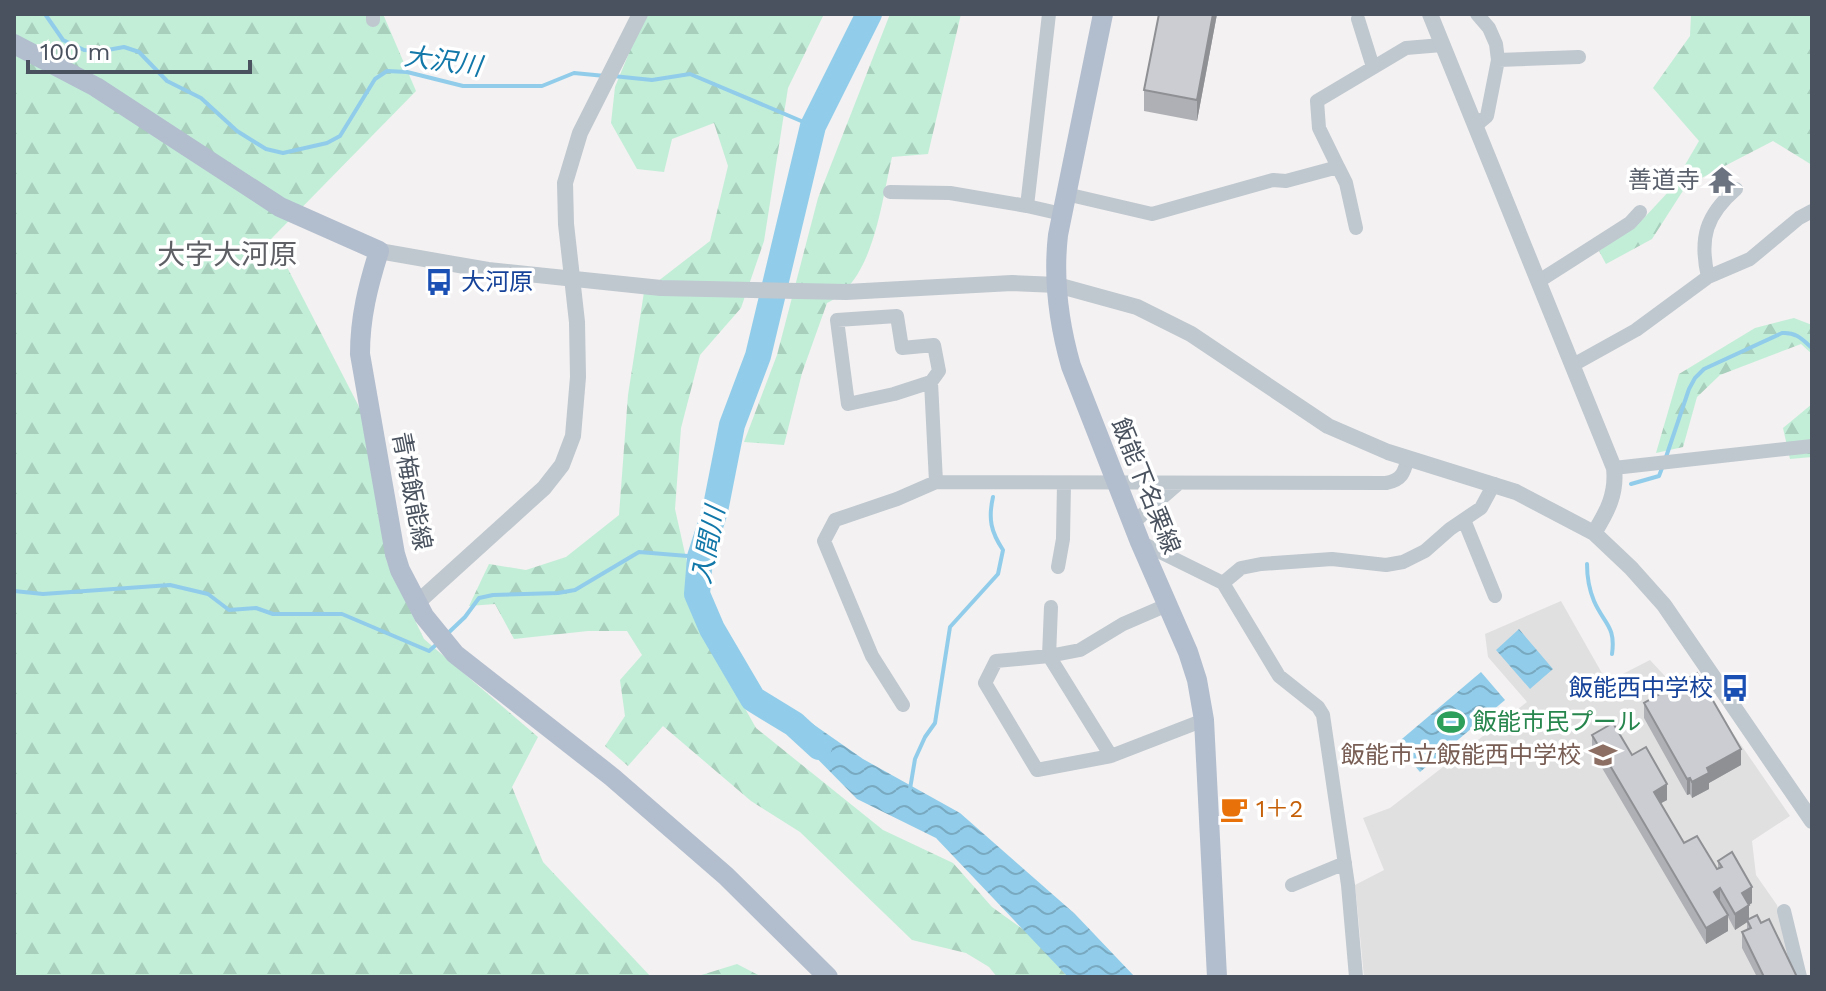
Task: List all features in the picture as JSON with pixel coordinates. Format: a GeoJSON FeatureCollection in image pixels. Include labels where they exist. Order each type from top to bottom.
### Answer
{"type":"FeatureCollection","features":[{"type":"Feature","properties":{"kind":"main road","name":"飯能下名栗線"},"geometry":{"type":"LineString","coordinates":[[1103,14],[1064,204],[1055,264],[1057,285],[1064,343],[1071,366],[1197,680],[1204,720],[1217,977]]}},
{"type":"Feature","properties":{"kind":"main road"},"geometry":{"type":"LineString","coordinates":[[14,44],[96,87],[280,207],[379,251]]}},
{"type":"Feature","properties":{"kind":"main road","name":"青梅飯能線"},"geometry":{"type":"LineString","coordinates":[[379,251],[364,299],[360,354],[395,554],[417,603],[455,654],[612,777],[726,876],[828,977]]}},
{"type":"Feature","properties":{"kind":"street"},"geometry":{"type":"LineString","coordinates":[[417,603],[544,488],[562,465],[573,436],[578,377],[577,322],[566,224],[565,183],[580,133],[640,14]]}},
{"type":"Feature","properties":{"kind":"street"},"geometry":{"type":"LineString","coordinates":[[1027,206],[1049,14]]}},
{"type":"Feature","properties":{"kind":"street"},"geometry":{"type":"LineString","coordinates":[[1430,14],[1614,468],[1616,484],[1612,498],[1594,533]]}},
{"type":"Feature","properties":{"kind":"street"},"geometry":{"type":"LineString","coordinates":[[1475,126],[1487,116],[1498,60],[1496,44],[1489,28],[1477,14]]}},
{"type":"Feature","properties":{"kind":"street"},"geometry":{"type":"LineString","coordinates":[[1358,19],[1373,67]]}},
{"type":"Feature","properties":{"kind":"street"},"geometry":{"type":"LineString","coordinates":[[1356,228],[1346,183],[1319,128],[1317,101],[1406,48],[1442,45]]}},
{"type":"Feature","properties":{"kind":"street"},"geometry":{"type":"LineString","coordinates":[[1498,60],[1579,57]]}},
{"type":"Feature","properties":{"kind":"street"},"geometry":{"type":"LineString","coordinates":[[890,192],[950,193],[1027,206],[1064,204],[1152,214],[1273,180],[1286,181],[1338,167]]}},
{"type":"Feature","properties":{"kind":"street"},"geometry":{"type":"LineString","coordinates":[[1708,277],[1704,263],[1706,227],[1720,203],[1736,189]]}},
{"type":"Feature","properties":{"kind":"street"},"geometry":{"type":"LineString","coordinates":[[1573,365],[1636,330],[1708,277],[1750,259],[1799,218],[1812,211]]}},
{"type":"Feature","properties":{"kind":"street"},"geometry":{"type":"LineString","coordinates":[[1539,281],[1630,223],[1640,212]]}},
{"type":"Feature","properties":{"kind":"street"},"geometry":{"type":"LineString","coordinates":[[379,251],[488,270],[661,288],[846,292],[1012,283],[1057,285],[1109,298],[1164,319],[1210,346],[1318,420],[1348,436],[1494,484],[1594,533],[1664,605],[1812,821]]}},
{"type":"Feature","properties":{"kind":"street"},"geometry":{"type":"LineString","coordinates":[[931,382],[848,404],[837,320],[897,316],[902,348],[934,345],[939,371],[931,382],[936,482]]}},
{"type":"Feature","properties":{"kind":"street"},"geometry":{"type":"LineString","coordinates":[[1614,468],[1812,446]]}},
{"type":"Feature","properties":{"kind":"street"},"geometry":{"type":"LineString","coordinates":[[903,705],[872,656],[824,541],[835,520],[936,482],[1386,483],[1396,481],[1403,475],[1408,458]]}},
{"type":"Feature","properties":{"kind":"street"},"geometry":{"type":"LineString","coordinates":[[1058,567],[1063,539],[1064,483]]}},
{"type":"Feature","properties":{"kind":"street"},"geometry":{"type":"LineString","coordinates":[[1179,483],[1137,532],[1223,583],[1279,676],[1318,707],[1323,715],[1345,863],[1356,977]]}},
{"type":"Feature","properties":{"kind":"street"},"geometry":{"type":"LineString","coordinates":[[1223,583],[1241,568],[1261,564],[1332,559],[1395,565],[1425,551],[1486,503],[1494,484]]}},
{"type":"Feature","properties":{"kind":"street"},"geometry":{"type":"LineString","coordinates":[[1464,520],[1495,596]]}},
{"type":"Feature","properties":{"kind":"street"},"geometry":{"type":"LineString","coordinates":[[1167,605],[1123,624],[1080,650],[996,661],[985,683],[1037,770],[1111,756],[1204,720]]}},
{"type":"Feature","properties":{"kind":"street"},"geometry":{"type":"LineString","coordinates":[[1051,607],[1049,656],[1111,756]]}},
{"type":"Feature","properties":{"kind":"street"},"geometry":{"type":"LineString","coordinates":[[1292,885],[1345,863]]}},
{"type":"Feature","properties":{"kind":"street"},"geometry":{"type":"LineString","coordinates":[[1784,911],[1800,977]]}},
{"type":"Feature","properties":{"kind":"shaded area","name":"飯能市立飯能西中学校"},"geometry":{"type":"Polygon","coordinates":[[[1561,601],[1607,682],[1650,660],[1676,688],[1695,678],[1790,816],[1752,841],[1756,875],[1777,905],[1795,977],[1364,977],[1355,885],[1384,870],[1363,818],[1390,808],[1527,702],[1488,657],[1485,634],[1561,601]]]}},
{"type":"Feature","properties":{"kind":"green space"},"geometry":{"type":"Polygon","coordinates":[[[14,14],[383,14],[416,91],[272,238],[369,426],[387,562],[424,639],[538,737],[512,787],[543,862],[651,977],[14,977],[14,14]]]}},
{"type":"Feature","properties":{"kind":"green space"},"geometry":{"type":"Polygon","coordinates":[[[645,14],[824,14],[788,88],[764,241],[741,308],[700,355],[681,428],[675,509],[703,634],[756,728],[883,830],[953,863],[992,907],[1028,933],[1068,977],[997,977],[989,967],[966,953],[912,940],[800,832],[751,801],[663,726],[628,766],[605,746],[625,716],[620,680],[642,655],[627,631],[588,631],[514,639],[495,604],[469,606],[489,564],[526,570],[566,557],[619,515],[628,395],[644,292],[710,241],[728,166],[714,123],[672,139],[664,172],[637,169],[611,123],[615,87],[645,14]]]}},
{"type":"Feature","properties":{"kind":"green space"},"geometry":{"type":"Polygon","coordinates":[[[890,14],[961,14],[928,154],[892,157],[873,239],[855,277],[843,292],[827,303],[802,373],[784,445],[744,442],[777,355],[818,198],[890,14]]]}},
{"type":"Feature","properties":{"kind":"green space"},"geometry":{"type":"Polygon","coordinates":[[[1691,14],[1812,14],[1812,165],[1773,141],[1686,186],[1652,239],[1606,264],[1599,251],[1643,219],[1671,189],[1699,141],[1653,88],[1690,36],[1691,14]]]}},
{"type":"Feature","properties":{"kind":"green space"},"geometry":{"type":"Polygon","coordinates":[[[1794,318],[1812,325],[1812,354],[1801,344],[1720,375],[1697,397],[1683,447],[1656,453],[1679,374],[1755,328],[1794,318]]]}},
{"type":"Feature","properties":{"kind":"green space"},"geometry":{"type":"Polygon","coordinates":[[[1812,404],[1812,457],[1790,459],[1783,428],[1812,404]]]}},
{"type":"Feature","properties":{"kind":"green space"},"geometry":{"type":"Polygon","coordinates":[[[737,964],[762,977],[695,977],[737,964]]]}},
{"type":"Feature","properties":{"kind":"water"},"geometry":{"type":"Polygon","coordinates":[[[1519,629],[1553,669],[1530,689],[1496,650],[1519,629]]]}},
{"type":"Feature","properties":{"kind":"water","name":"飯能市民プール"},"geometry":{"type":"Polygon","coordinates":[[[1481,672],[1505,700],[1420,772],[1396,744],[1481,672]]]}},
{"type":"Feature","properties":{"kind":"water"},"geometry":{"type":"Polygon","coordinates":[[[800,715],[863,759],[960,813],[1075,914],[1135,977],[1068,977],[936,838],[857,799],[790,731],[800,715]]]}},
{"type":"Feature","properties":{"kind":"building"},"geometry":{"type":"Polygon","coordinates":[[[1159,14],[1213,14],[1197,100],[1144,90],[1159,14]]]}},
{"type":"Feature","properties":{"kind":"building"},"geometry":{"type":"Polygon","coordinates":[[[1697,673],[1741,749],[1707,768],[1709,773],[1692,782],[1690,778],[1687,779],[1644,703],[1697,673]]]}},
{"type":"Feature","properties":{"kind":"building"},"geometry":{"type":"Polygon","coordinates":[[[1613,723],[1632,755],[1646,747],[1667,784],[1654,792],[1684,843],[1697,836],[1717,869],[1722,867],[1718,861],[1732,852],[1752,887],[1742,893],[1749,905],[1735,914],[1720,888],[1714,892],[1728,915],[1706,928],[1592,735],[1613,723]]]}},
{"type":"Feature","properties":{"kind":"building"},"geometry":{"type":"Polygon","coordinates":[[[1757,915],[1761,923],[1769,919],[1797,977],[1764,977],[1742,932],[1751,928],[1747,920],[1757,915]]]}},
{"type":"Feature","properties":{"kind":"waterway","name":"大沢川"},"geometry":{"type":"LineString","coordinates":[[45,14],[63,40],[84,50],[124,47],[139,52],[167,81],[201,98],[237,131],[266,149],[283,153],[327,143],[340,136],[375,79],[387,71],[407,72],[463,86],[542,86],[574,73],[605,76]]}},
{"type":"Feature","properties":{"kind":"waterway","name":"入間川"},"geometry":{"type":"LineString","coordinates":[[819,747],[794,724],[753,699],[712,629],[697,594],[700,557],[715,511],[732,425],[758,356],[813,126],[869,14]]}},
{"type":"Feature","properties":{"kind":"waterway","name":"大沢川"},"geometry":{"type":"LineString","coordinates":[[613,76],[652,80],[690,74],[813,126]]}},
{"type":"Feature","properties":{"kind":"waterway"},"geometry":{"type":"LineString","coordinates":[[1665,460],[1689,389],[1704,369],[1782,333],[1795,335],[1812,348]]}},
{"type":"Feature","properties":{"kind":"waterway"},"geometry":{"type":"LineString","coordinates":[[1631,484],[1659,476],[1662,468]]}},
{"type":"Feature","properties":{"kind":"waterway"},"geometry":{"type":"LineString","coordinates":[[910,789],[915,759],[935,723],[950,627],[998,574],[1003,550],[992,525],[993,497]]}},
{"type":"Feature","properties":{"kind":"waterway"},"geometry":{"type":"LineString","coordinates":[[446,635],[479,598],[575,590],[639,552],[700,557]]}},
{"type":"Feature","properties":{"kind":"waterway"},"geometry":{"type":"LineString","coordinates":[[1587,564],[1592,596],[1611,631],[1612,654]]}},
{"type":"Feature","properties":{"kind":"waterway"},"geometry":{"type":"LineString","coordinates":[[14,591],[43,594],[170,585],[208,594],[229,610],[256,608],[273,614],[342,614],[429,651],[437,644]]}},
{"type":"Feature","properties":{"kind":"place","name":"善道寺"},"geometry":{"type":"Point","coordinates":[1722,180]}},
{"type":"Feature","properties":{"kind":"place","name":"大河原"},"geometry":{"type":"Point","coordinates":[439,282]}},
{"type":"Feature","properties":{"kind":"place","name":"飯能西中学校"},"geometry":{"type":"Point","coordinates":[1735,688]}},
{"type":"Feature","properties":{"kind":"place","name":"飯能市民プール"},"geometry":{"type":"Point","coordinates":[1451,722]}},
{"type":"Feature","properties":{"kind":"place","name":"飯能市立飯能西中学校"},"geometry":{"type":"Point","coordinates":[1603,755]}},
{"type":"Feature","properties":{"kind":"place","name":"1＋2"},"geometry":{"type":"Point","coordinates":[1234,809]}},
{"type":"Feature","properties":{"kind":"district","name":"大字大河原"},"geometry":{"type":"Point","coordinates":[227,254]}}]}
